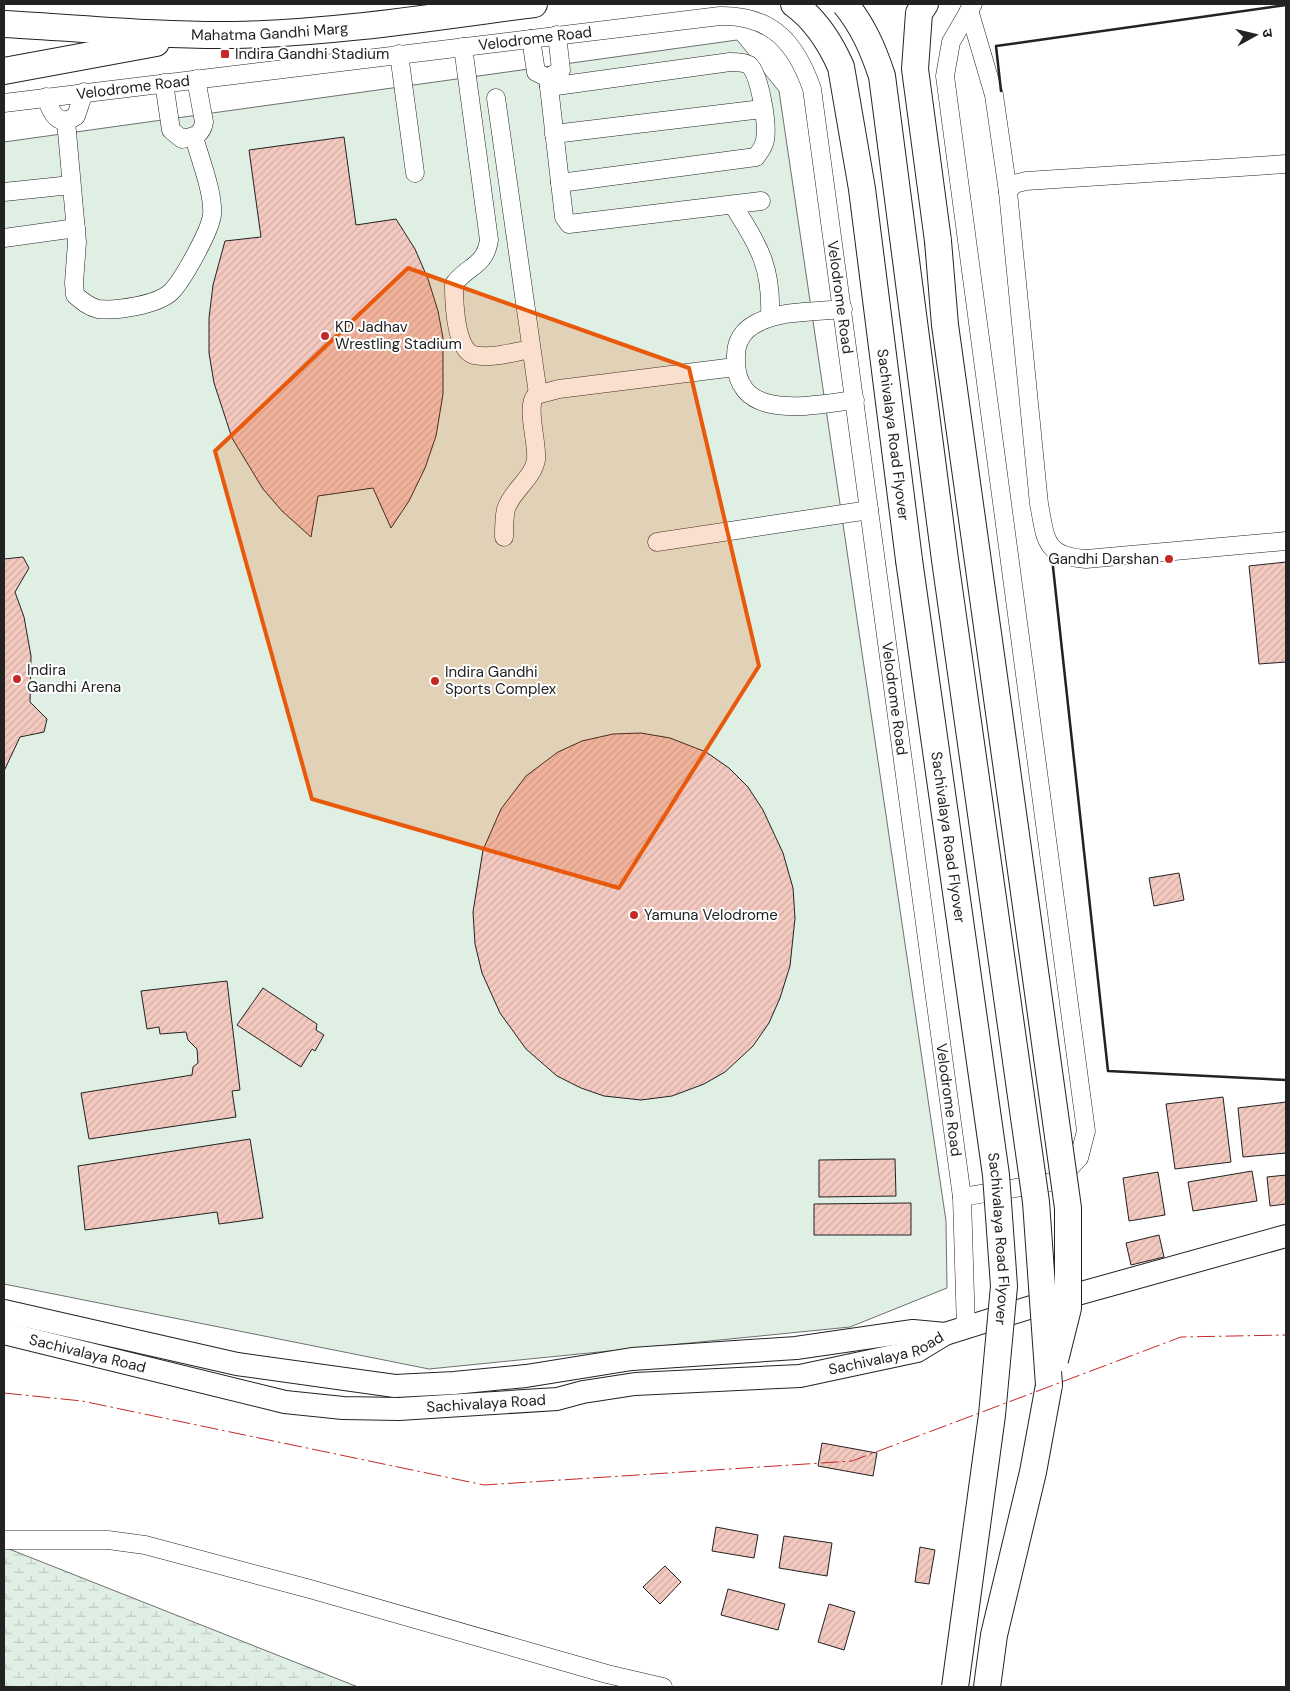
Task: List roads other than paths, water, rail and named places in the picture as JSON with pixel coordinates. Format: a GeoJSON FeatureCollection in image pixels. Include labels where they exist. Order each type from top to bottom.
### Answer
{"type":"FeatureCollection","features":[{"type":"Feature","properties":{"kind":"highway","name":"Mahatma Gandhi Marg"},"geometry":{"type":"LineString","coordinates":[[4,24],[196,35],[254,34],[392,23],[534,4]]}},
{"type":"Feature","properties":{"kind":"highway","name":"Sachivalaya Road Flyover"},"geometry":{"type":"LineString","coordinates":[[794,4],[813,20],[833,49],[840,67],[855,146],[909,560],[996,1175],[1004,1286],[992,1415],[955,1687]]}},
{"type":"Feature","properties":{"kind":"highway"},"geometry":{"type":"LineString","coordinates":[[845,4],[857,18],[872,46],[882,76],[943,550],[1036,1202],[1049,1385]]}},
{"type":"Feature","properties":{"kind":"highway"},"geometry":{"type":"LineString","coordinates":[[925,4],[919,14],[915,68],[938,241],[945,325],[1068,1208],[1068,1308],[1049,1385],[1033,1472],[994,1635],[987,1687]]}},
{"type":"Feature","properties":{"kind":"highway"},"geometry":{"type":"LineString","coordinates":[[4,71],[196,35]]}},
{"type":"Feature","properties":{"kind":"main road","name":"Sachivalaya Road"},"geometry":{"type":"LineString","coordinates":[[4,1333],[284,1402],[343,1408],[399,1409],[557,1398],[605,1388],[800,1376],[917,1350],[955,1332],[1038,1305],[1286,1236]]}},
{"type":"Feature","properties":{"kind":"main road","name":"Sachivalaya Road"},"geometry":{"type":"LineString","coordinates":[[4,1312],[237,1364],[396,1386],[526,1376],[601,1362],[796,1348],[913,1331],[955,1332]]}},
{"type":"Feature","properties":{"kind":"main road"},"geometry":{"type":"LineString","coordinates":[[601,1362],[605,1388]]}},
{"type":"Feature","properties":{"kind":"street"},"geometry":{"type":"LineString","coordinates":[[962,1197],[1058,1180],[1079,1158],[1086,1131],[945,76],[951,42],[971,7]]}},
{"type":"Feature","properties":{"kind":"street"},"geometry":{"type":"LineString","coordinates":[[971,7],[994,95],[1008,192],[1038,504],[1045,538],[1057,554],[1068,558],[1086,559],[1286,541]]}},
{"type":"Feature","properties":{"kind":"street","name":"Velodrome Road"},"geometry":{"type":"LineString","coordinates":[[4,103],[399,54],[737,16],[770,26],[784,38],[795,52],[805,69],[812,89],[856,400],[962,1197],[955,1332]]}},
{"type":"Feature","properties":{"kind":"street"},"geometry":{"type":"LineString","coordinates":[[548,82],[561,70],[557,36]]}},
{"type":"Feature","properties":{"kind":"street"},"geometry":{"type":"LineString","coordinates":[[531,39],[536,72],[548,82],[564,217],[569,224],[761,202]]}},
{"type":"Feature","properties":{"kind":"street"},"geometry":{"type":"LineString","coordinates":[[463,47],[489,240],[484,259],[460,276],[454,284],[458,329],[463,347],[472,354],[486,356],[531,350]]}},
{"type":"Feature","properties":{"kind":"street"},"geometry":{"type":"LineString","coordinates":[[399,54],[416,172]]}},
{"type":"Feature","properties":{"kind":"street"},"geometry":{"type":"LineString","coordinates":[[548,82],[730,62],[747,64],[754,71],[759,83],[766,138],[763,148],[756,157],[560,183]]}},
{"type":"Feature","properties":{"kind":"street"},"geometry":{"type":"LineString","coordinates":[[164,83],[171,130],[182,139],[194,137],[203,129],[204,122],[196,79]]}},
{"type":"Feature","properties":{"kind":"street"},"geometry":{"type":"LineString","coordinates":[[46,97],[52,113],[59,120],[66,121],[76,116],[84,92]]}},
{"type":"Feature","properties":{"kind":"street"},"geometry":{"type":"LineString","coordinates":[[496,98],[538,394],[531,404],[537,448],[536,460],[532,472],[507,508],[504,536]]}},
{"type":"Feature","properties":{"kind":"street"},"geometry":{"type":"LineString","coordinates":[[554,134],[762,109]]}},
{"type":"Feature","properties":{"kind":"street"},"geometry":{"type":"LineString","coordinates":[[66,121],[76,228],[75,295],[85,304],[97,309],[140,306],[170,293],[208,230],[212,216],[212,204],[194,137]]}},
{"type":"Feature","properties":{"kind":"street"},"geometry":{"type":"LineString","coordinates":[[1008,192],[1014,184],[1026,181],[1286,164]]}},
{"type":"Feature","properties":{"kind":"street"},"geometry":{"type":"LineString","coordinates":[[4,192],[71,185]]}},
{"type":"Feature","properties":{"kind":"street"},"geometry":{"type":"LineString","coordinates":[[734,205],[759,248],[768,270],[771,291],[770,317]]}},
{"type":"Feature","properties":{"kind":"street"},"geometry":{"type":"LineString","coordinates":[[4,238],[76,228]]}},
{"type":"Feature","properties":{"kind":"street"},"geometry":{"type":"LineString","coordinates":[[843,310],[770,317],[744,332],[736,345],[735,367],[746,392],[767,403],[783,407],[797,407],[856,400]]}},
{"type":"Feature","properties":{"kind":"street"},"geometry":{"type":"LineString","coordinates":[[538,394],[735,367]]}},
{"type":"Feature","properties":{"kind":"street"},"geometry":{"type":"LineString","coordinates":[[657,542],[870,510]]}},
{"type":"Feature","properties":{"kind":"street"},"geometry":{"type":"LineString","coordinates":[[4,1540],[108,1540],[145,1545],[310,1588],[607,1674],[664,1687]]}},
{"type":"Feature","properties":{"kind":"place","name":"Indira Gandhi Stadium"},"geometry":{"type":"Point","coordinates":[225,54]}},
{"type":"Feature","properties":{"kind":"place","name":"KD Jadhav Wrestling Stadium"},"geometry":{"type":"Point","coordinates":[325,336]}},
{"type":"Feature","properties":{"kind":"place","name":"Gandhi Darshan"},"geometry":{"type":"Point","coordinates":[1169,559]}},
{"type":"Feature","properties":{"kind":"place","name":"Indira Gandhi Arena"},"geometry":{"type":"Point","coordinates":[17,679]}},
{"type":"Feature","properties":{"kind":"place","name":"Indira Gandhi Sports Complex"},"geometry":{"type":"Point","coordinates":[435,681]}},
{"type":"Feature","properties":{"kind":"place","name":"Yamuna Velodrome"},"geometry":{"type":"Point","coordinates":[634,915]}}]}
